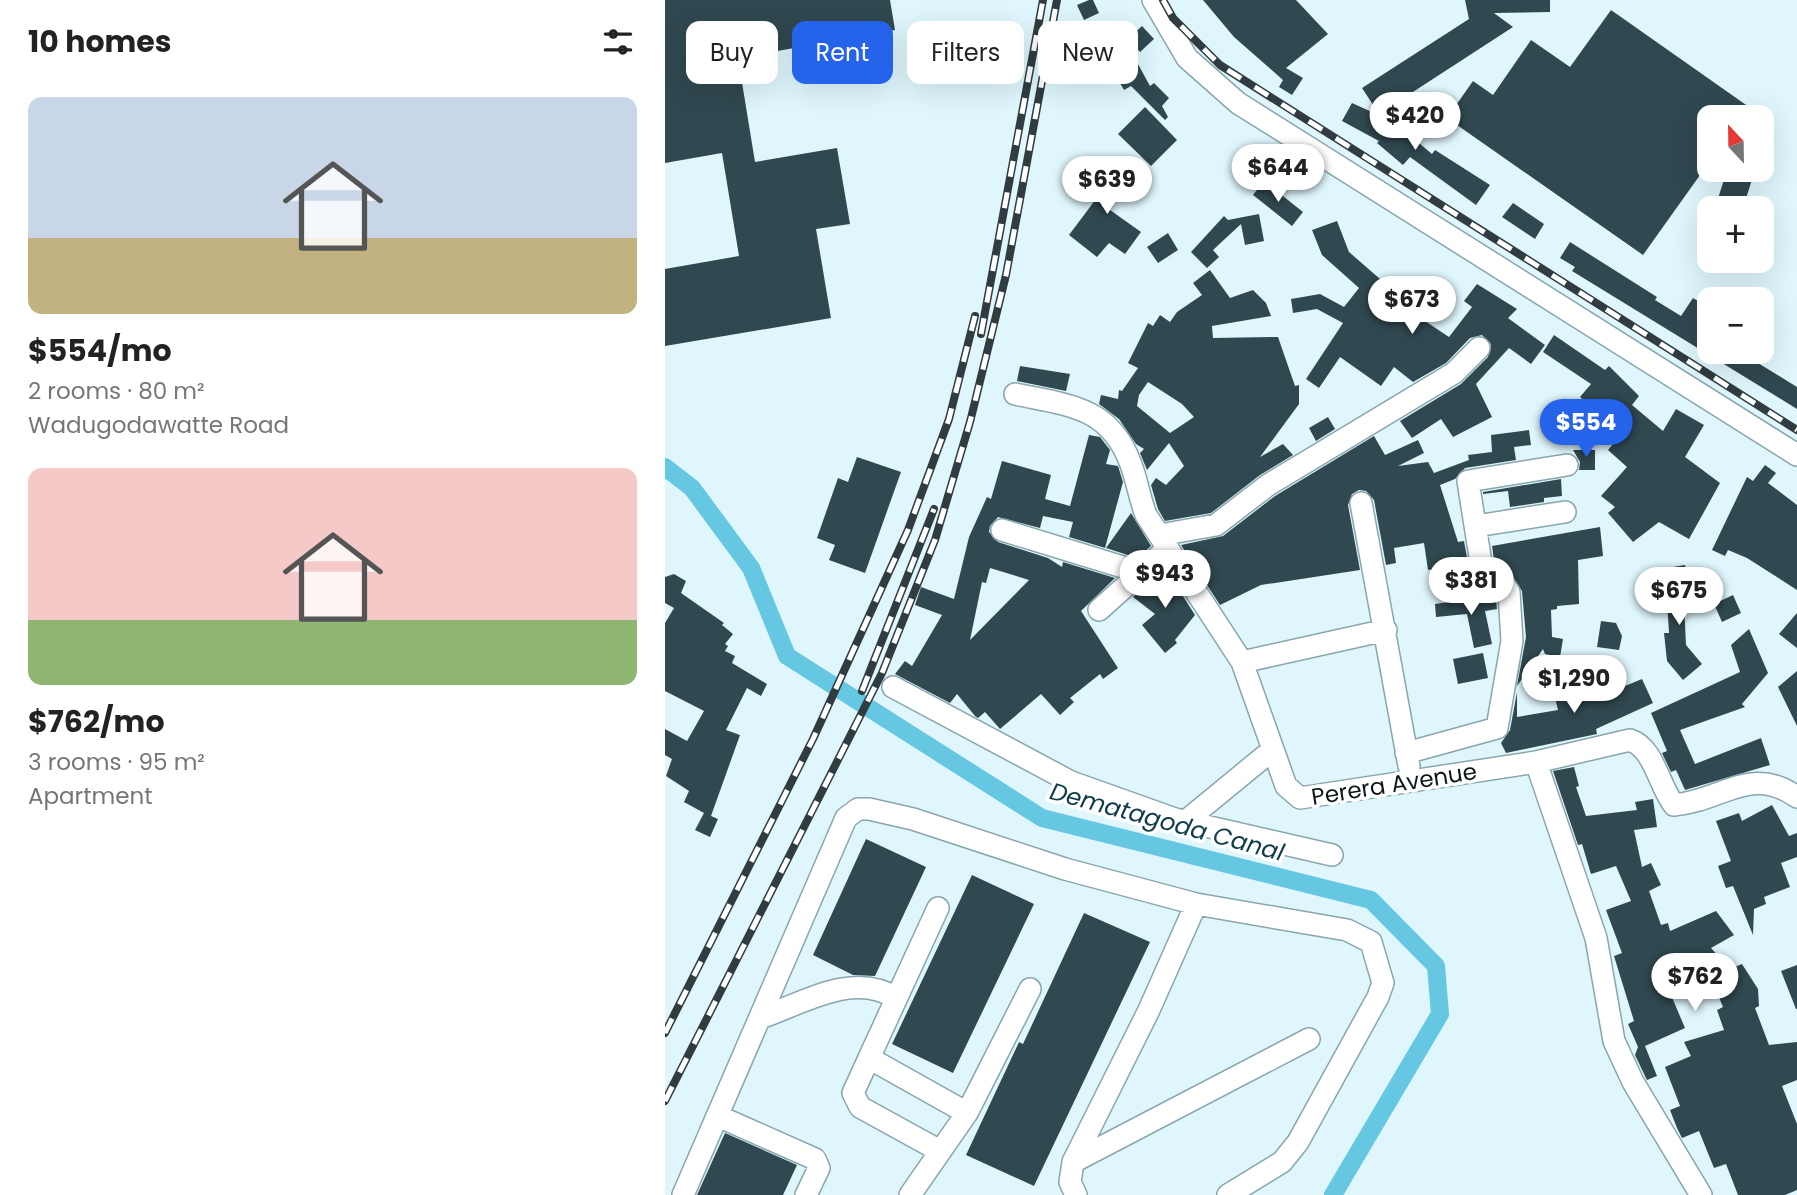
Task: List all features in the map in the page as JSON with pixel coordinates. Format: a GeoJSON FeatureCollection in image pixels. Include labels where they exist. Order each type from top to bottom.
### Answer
{"type":"FeatureCollection","features":[{"type":"Feature","properties":{"kind":"street"},"geometry":{"type":"LineString","coordinates":[[1153,0],[1187,58],[1238,103],[1797,455]]}},
{"type":"Feature","properties":{"kind":"street"},"geometry":{"type":"LineString","coordinates":[[1099,610],[1139,572],[1164,541],[1216,525],[1268,485],[1454,373],[1479,348]]}},
{"type":"Feature","properties":{"kind":"street","name":"Perera Avenue"},"geometry":{"type":"LineString","coordinates":[[1015,394],[1078,408],[1100,418],[1115,432],[1131,464],[1135,488],[1146,515],[1242,662],[1271,751],[1286,786],[1300,798],[1536,762],[1630,740],[1645,749],[1665,793],[1674,805],[1692,804],[1753,783],[1775,783],[1797,797]]}},
{"type":"Feature","properties":{"kind":"street"},"geometry":{"type":"LineString","coordinates":[[1406,753],[1497,729],[1512,641],[1506,586],[1486,587],[1484,582],[1468,481],[1567,465]]}},
{"type":"Feature","properties":{"kind":"street"},"geometry":{"type":"LineString","coordinates":[[1361,503],[1412,781]]}},
{"type":"Feature","properties":{"kind":"street"},"geometry":{"type":"LineString","coordinates":[[1476,526],[1565,512]]}},
{"type":"Feature","properties":{"kind":"street"},"geometry":{"type":"LineString","coordinates":[[1002,530],[1139,572]]}},
{"type":"Feature","properties":{"kind":"street"},"geometry":{"type":"LineString","coordinates":[[1242,662],[1386,630]]}},
{"type":"Feature","properties":{"kind":"street"},"geometry":{"type":"LineString","coordinates":[[894,687],[1071,782],[1175,819],[1332,855]]}},
{"type":"Feature","properties":{"kind":"street"},"geometry":{"type":"LineString","coordinates":[[1187,820],[1271,751]]}},
{"type":"Feature","properties":{"kind":"street"},"geometry":{"type":"LineString","coordinates":[[1536,762],[1596,938],[1615,1041],[1633,1082],[1701,1195]]}},
{"type":"Feature","properties":{"kind":"street"},"geometry":{"type":"LineString","coordinates":[[683,1195],[821,870],[846,818],[858,809],[913,818],[1065,869],[1196,904],[1347,930],[1371,942],[1383,983],[1378,997],[1298,1142],[1282,1162],[1228,1195]]}},
{"type":"Feature","properties":{"kind":"street"},"geometry":{"type":"LineString","coordinates":[[1076,1195],[1070,1182],[1073,1162],[1149,1010],[1196,904]]}},
{"type":"Feature","properties":{"kind":"street"},"geometry":{"type":"LineString","coordinates":[[938,908],[853,1093],[860,1107],[940,1151]]}},
{"type":"Feature","properties":{"kind":"street"},"geometry":{"type":"LineString","coordinates":[[760,1018],[834,990],[869,985],[897,998]]}},
{"type":"Feature","properties":{"kind":"street"},"geometry":{"type":"LineString","coordinates":[[910,1195],[967,1113],[1030,989]]}},
{"type":"Feature","properties":{"kind":"street"},"geometry":{"type":"LineString","coordinates":[[1073,1162],[1309,1039]]}},
{"type":"Feature","properties":{"kind":"street"},"geometry":{"type":"LineString","coordinates":[[869,1058],[967,1113]]}},
{"type":"Feature","properties":{"kind":"street"},"geometry":{"type":"LineString","coordinates":[[718,1115],[815,1159],[820,1168],[806,1195]]}},
{"type":"Feature","properties":{"kind":"building"},"geometry":{"type":"Polygon","coordinates":[[[665,0],[890,0],[895,30],[893,21],[792,21],[792,48],[778,51],[778,21],[686,21],[686,84],[742,84],[755,162],[837,148],[850,224],[816,229],[831,318],[665,346],[665,269],[739,256],[722,153],[665,163],[665,0]]]}},
{"type":"Feature","properties":{"kind":"building"},"geometry":{"type":"Polygon","coordinates":[[[1093,0],[1099,13],[1084,20],[1077,5],[1093,0]]]}},
{"type":"Feature","properties":{"kind":"building"},"geometry":{"type":"Polygon","coordinates":[[[1203,0],[1296,0],[1328,34],[1286,68],[1303,78],[1292,95],[1279,87],[1283,80],[1234,37],[1203,0]]]}},
{"type":"Feature","properties":{"kind":"building"},"geometry":{"type":"Polygon","coordinates":[[[1465,0],[1550,0],[1550,12],[1494,13],[1513,27],[1379,114],[1362,88],[1469,19],[1465,0]]]}},
{"type":"Feature","properties":{"kind":"building"},"geometry":{"type":"Polygon","coordinates":[[[1611,10],[1746,105],[1697,105],[1697,179],[1643,255],[1447,118],[1473,81],[1493,95],[1531,40],[1570,67],[1611,10]]]}},
{"type":"Feature","properties":{"kind":"building"},"geometry":{"type":"Polygon","coordinates":[[[1142,26],[1154,39],[1140,52],[1138,50],[1138,30],[1142,26]]]}},
{"type":"Feature","properties":{"kind":"building"},"geometry":{"type":"Polygon","coordinates":[[[1138,64],[1150,86],[1154,83],[1169,98],[1162,106],[1168,117],[1165,120],[1131,86],[1124,90],[1120,84],[1138,84],[1138,64]]]}},
{"type":"Feature","properties":{"kind":"building"},"geometry":{"type":"Polygon","coordinates":[[[1352,103],[1394,122],[1432,154],[1435,150],[1490,185],[1476,205],[1410,157],[1403,165],[1377,143],[1379,141],[1342,121],[1352,103]]]}},
{"type":"Feature","properties":{"kind":"building"},"geometry":{"type":"Polygon","coordinates":[[[1145,107],[1177,140],[1151,166],[1118,134],[1145,107]]]}},
{"type":"Feature","properties":{"kind":"building"},"geometry":{"type":"Polygon","coordinates":[[[1124,157],[1134,188],[1104,198],[1113,206],[1110,210],[1141,232],[1125,254],[1109,243],[1097,257],[1069,235],[1111,179],[1106,164],[1124,157]]]}},
{"type":"Feature","properties":{"kind":"building"},"geometry":{"type":"Polygon","coordinates":[[[1264,181],[1303,212],[1292,226],[1253,195],[1264,181]]]}},
{"type":"Feature","properties":{"kind":"building"},"geometry":{"type":"Polygon","coordinates":[[[1723,182],[1751,182],[1747,196],[1719,196],[1723,182]]]}},
{"type":"Feature","properties":{"kind":"building"},"geometry":{"type":"Polygon","coordinates":[[[1513,203],[1544,224],[1535,239],[1502,217],[1513,203]]]}},
{"type":"Feature","properties":{"kind":"building"},"geometry":{"type":"Polygon","coordinates":[[[1259,214],[1264,241],[1245,245],[1241,224],[1213,250],[1219,257],[1207,268],[1191,252],[1224,216],[1228,220],[1259,214]]]}},
{"type":"Feature","properties":{"kind":"building"},"geometry":{"type":"Polygon","coordinates":[[[1337,221],[1349,252],[1403,299],[1416,278],[1427,285],[1431,277],[1447,287],[1425,321],[1449,337],[1472,307],[1464,301],[1477,284],[1517,309],[1508,318],[1545,345],[1531,364],[1509,348],[1476,384],[1492,417],[1453,437],[1441,419],[1412,438],[1400,421],[1461,384],[1488,357],[1491,344],[1482,335],[1470,338],[1446,363],[1413,382],[1394,367],[1381,386],[1340,357],[1319,388],[1306,379],[1343,323],[1317,309],[1293,313],[1291,299],[1320,294],[1344,307],[1359,288],[1322,255],[1312,230],[1337,221]]]}},
{"type":"Feature","properties":{"kind":"building"},"geometry":{"type":"Polygon","coordinates":[[[1168,233],[1178,250],[1158,263],[1147,247],[1168,233]]]}},
{"type":"Feature","properties":{"kind":"building"},"geometry":{"type":"Polygon","coordinates":[[[1570,242],[1657,297],[1655,300],[1681,316],[1693,298],[1697,300],[1697,348],[1572,271],[1575,267],[1560,258],[1570,242]]]}},
{"type":"Feature","properties":{"kind":"building"},"geometry":{"type":"Polygon","coordinates":[[[1210,270],[1230,298],[1253,290],[1266,303],[1271,316],[1212,326],[1213,338],[1278,337],[1295,386],[1299,385],[1299,404],[1260,457],[1283,444],[1293,455],[1260,475],[1211,513],[1165,521],[1158,509],[1151,485],[1156,478],[1166,485],[1184,466],[1169,443],[1147,470],[1140,453],[1144,449],[1136,444],[1119,419],[1099,404],[1101,395],[1118,399],[1119,390],[1122,391],[1138,368],[1128,363],[1148,323],[1153,326],[1160,315],[1170,322],[1177,312],[1202,295],[1193,283],[1210,270]],[[1148,382],[1139,395],[1137,406],[1170,433],[1194,417],[1182,404],[1148,382]]]}},
{"type":"Feature","properties":{"kind":"building"},"geometry":{"type":"Polygon","coordinates":[[[1554,335],[1605,370],[1609,366],[1639,396],[1632,405],[1663,431],[1676,409],[1704,425],[1685,457],[1720,483],[1689,539],[1659,522],[1633,542],[1608,513],[1615,507],[1601,496],[1627,467],[1608,450],[1622,433],[1580,397],[1591,384],[1543,352],[1554,335]]]}},
{"type":"Feature","properties":{"kind":"building"},"geometry":{"type":"Polygon","coordinates":[[[1724,364],[1760,364],[1797,387],[1797,409],[1724,364]]]}},
{"type":"Feature","properties":{"kind":"building"},"geometry":{"type":"Polygon","coordinates":[[[1020,366],[1070,374],[1066,391],[1017,381],[1020,366]]]}},
{"type":"Feature","properties":{"kind":"building"},"geometry":{"type":"Polygon","coordinates":[[[1328,417],[1335,429],[1316,441],[1309,428],[1328,417]]]}},
{"type":"Feature","properties":{"kind":"building"},"geometry":{"type":"Polygon","coordinates":[[[1529,430],[1531,445],[1514,447],[1516,460],[1465,468],[1455,479],[1440,485],[1458,542],[1464,541],[1468,563],[1428,570],[1424,543],[1394,548],[1396,563],[1386,565],[1374,500],[1366,491],[1359,490],[1352,494],[1348,505],[1360,570],[1261,585],[1220,605],[1181,545],[1223,536],[1275,496],[1374,436],[1385,455],[1418,440],[1424,453],[1398,466],[1428,462],[1434,473],[1469,460],[1468,455],[1492,452],[1491,435],[1529,430]]]}},
{"type":"Feature","properties":{"kind":"building"},"geometry":{"type":"Polygon","coordinates":[[[1089,435],[1100,437],[1110,450],[1106,464],[1118,466],[1123,482],[1105,548],[1069,537],[1073,522],[1043,516],[1040,528],[998,517],[990,526],[989,532],[998,542],[1048,558],[1062,567],[1063,562],[1115,578],[1081,611],[1118,668],[1103,679],[1100,674],[1070,698],[1074,702],[1060,715],[1041,694],[1000,729],[985,712],[978,718],[975,716],[957,694],[950,703],[895,674],[905,661],[912,666],[942,615],[915,605],[921,587],[954,599],[969,537],[987,497],[991,499],[1002,461],[1051,475],[1045,499],[1070,506],[1089,435]],[[990,568],[986,583],[982,582],[970,640],[1029,580],[990,568]]]}},
{"type":"Feature","properties":{"kind":"building"},"geometry":{"type":"Polygon","coordinates":[[[1573,450],[1595,450],[1595,470],[1579,470],[1580,462],[1573,450]]]}},
{"type":"Feature","properties":{"kind":"building"},"geometry":{"type":"Polygon","coordinates":[[[857,457],[901,472],[865,573],[829,560],[835,545],[817,538],[838,478],[848,482],[857,457]]]}},
{"type":"Feature","properties":{"kind":"building"},"geometry":{"type":"Polygon","coordinates":[[[1765,465],[1776,473],[1768,483],[1797,505],[1797,590],[1747,558],[1728,550],[1725,556],[1712,550],[1747,477],[1753,481],[1765,465]]]}},
{"type":"Feature","properties":{"kind":"building"},"geometry":{"type":"Polygon","coordinates":[[[1561,479],[1562,496],[1544,498],[1544,502],[1510,507],[1508,491],[1483,494],[1483,492],[1561,479]]]}},
{"type":"Feature","properties":{"kind":"building"},"geometry":{"type":"Polygon","coordinates":[[[1131,513],[1151,546],[1137,558],[1106,548],[1131,513]]]}},
{"type":"Feature","properties":{"kind":"building"},"geometry":{"type":"Polygon","coordinates":[[[1600,527],[1603,556],[1578,560],[1579,604],[1557,606],[1557,609],[1551,610],[1552,637],[1563,639],[1560,657],[1545,654],[1543,649],[1517,686],[1526,637],[1522,591],[1511,575],[1496,573],[1492,546],[1600,527]]]}},
{"type":"Feature","properties":{"kind":"building"},"geometry":{"type":"Polygon","coordinates":[[[1685,565],[1688,583],[1683,584],[1686,645],[1702,664],[1683,680],[1667,661],[1664,633],[1669,633],[1667,599],[1672,598],[1667,568],[1685,565]]]}},
{"type":"Feature","properties":{"kind":"building"},"geometry":{"type":"Polygon","coordinates":[[[1165,568],[1195,615],[1175,640],[1177,643],[1165,653],[1142,625],[1155,614],[1133,597],[1165,568]]]}},
{"type":"Feature","properties":{"kind":"building"},"geometry":{"type":"Polygon","coordinates":[[[674,574],[686,581],[681,593],[724,623],[722,625],[733,634],[725,644],[728,646],[725,651],[735,656],[732,663],[767,684],[761,696],[747,688],[726,730],[740,735],[711,816],[718,819],[710,837],[695,830],[704,813],[684,802],[689,791],[666,776],[672,759],[665,755],[665,729],[687,741],[704,711],[665,691],[665,623],[674,608],[665,603],[665,577],[674,574]]]}},
{"type":"Feature","properties":{"kind":"building"},"geometry":{"type":"Polygon","coordinates":[[[1733,595],[1741,613],[1722,622],[1714,604],[1733,595]]]}},
{"type":"Feature","properties":{"kind":"building"},"geometry":{"type":"Polygon","coordinates":[[[1479,598],[1496,600],[1497,609],[1485,611],[1492,644],[1474,648],[1467,614],[1436,617],[1435,604],[1479,598]]]}},
{"type":"Feature","properties":{"kind":"building"},"geometry":{"type":"Polygon","coordinates":[[[1797,613],[1797,648],[1779,634],[1797,613]]]}},
{"type":"Feature","properties":{"kind":"building"},"geometry":{"type":"Polygon","coordinates":[[[1601,621],[1616,623],[1622,636],[1619,650],[1597,647],[1601,621]]]}},
{"type":"Feature","properties":{"kind":"building"},"geometry":{"type":"Polygon","coordinates":[[[1749,629],[1768,673],[1742,704],[1745,707],[1680,730],[1695,764],[1761,738],[1770,765],[1685,790],[1676,770],[1671,772],[1662,753],[1667,751],[1651,713],[1740,672],[1731,645],[1749,629]]]}},
{"type":"Feature","properties":{"kind":"building"},"geometry":{"type":"Polygon","coordinates":[[[1483,653],[1488,678],[1458,684],[1453,659],[1483,653]]]}},
{"type":"Feature","properties":{"kind":"building"},"geometry":{"type":"Polygon","coordinates":[[[1797,671],[1797,726],[1778,687],[1797,671]]]}},
{"type":"Feature","properties":{"kind":"building"},"geometry":{"type":"Polygon","coordinates":[[[1585,676],[1591,700],[1642,679],[1653,703],[1596,729],[1597,734],[1506,753],[1501,743],[1510,730],[1517,692],[1517,717],[1558,710],[1552,685],[1585,676]]]}},
{"type":"Feature","properties":{"kind":"building"},"geometry":{"type":"Polygon","coordinates":[[[1574,767],[1579,786],[1576,787],[1586,816],[1637,810],[1635,802],[1653,799],[1657,827],[1634,830],[1642,867],[1651,863],[1661,885],[1649,891],[1661,925],[1668,923],[1670,931],[1716,911],[1734,935],[1711,948],[1730,969],[1742,964],[1758,989],[1759,1006],[1755,1008],[1769,1045],[1797,1042],[1797,1080],[1782,1086],[1797,1124],[1797,1190],[1785,1195],[1738,1195],[1726,1164],[1714,1168],[1699,1131],[1682,1138],[1677,1128],[1670,1110],[1680,1106],[1665,1067],[1691,1056],[1684,1042],[1724,1030],[1717,1010],[1723,1007],[1711,978],[1671,995],[1685,1028],[1645,1046],[1657,1076],[1647,1080],[1635,1055],[1638,1047],[1628,1024],[1634,1021],[1614,956],[1622,953],[1606,910],[1631,901],[1616,866],[1591,874],[1582,844],[1578,845],[1553,771],[1574,767]]]}},
{"type":"Feature","properties":{"kind":"building"},"geometry":{"type":"Polygon","coordinates":[[[1772,805],[1789,836],[1797,833],[1797,857],[1781,863],[1790,887],[1764,897],[1766,904],[1754,909],[1753,935],[1733,886],[1726,888],[1718,866],[1731,861],[1716,821],[1739,813],[1742,821],[1772,805]]]}},
{"type":"Feature","properties":{"kind":"building"},"geometry":{"type":"Polygon","coordinates":[[[866,839],[926,867],[875,976],[853,975],[813,955],[866,839]]]}},
{"type":"Feature","properties":{"kind":"building"},"geometry":{"type":"Polygon","coordinates":[[[972,875],[1034,904],[953,1073],[892,1044],[972,875]]]}},
{"type":"Feature","properties":{"kind":"building"},"geometry":{"type":"Polygon","coordinates":[[[1084,913],[1150,942],[1034,1186],[966,1155],[1019,1042],[1023,1044],[1084,913]]]}},
{"type":"Feature","properties":{"kind":"building"},"geometry":{"type":"Polygon","coordinates":[[[1797,965],[1797,1009],[1796,1009],[1781,971],[1797,965]]]}},
{"type":"Feature","properties":{"kind":"building"},"geometry":{"type":"Polygon","coordinates":[[[725,1133],[797,1165],[783,1195],[697,1195],[725,1133]]]}},
{"type":"Feature","properties":{"kind":"waterway","name":"Dematagoda Canal"},"geometry":{"type":"LineString","coordinates":[[665,467],[692,488],[751,568],[787,656],[1042,818],[1371,900],[1436,966],[1440,1014],[1333,1195]]}},
{"type":"Feature","properties":{"kind":"railway"},"geometry":{"type":"LineString","coordinates":[[981,334],[1043,0]]}},
{"type":"Feature","properties":{"kind":"railway"},"geometry":{"type":"LineString","coordinates":[[665,1101],[882,673],[935,540],[970,422],[1006,275],[1057,0]]}},
{"type":"Feature","properties":{"kind":"railway"},"geometry":{"type":"LineString","coordinates":[[1163,0],[1173,18],[1220,65],[1797,430]]}},
{"type":"Feature","properties":{"kind":"railway"},"geometry":{"type":"LineString","coordinates":[[665,1033],[813,739],[908,530],[949,419],[975,316]]}},
{"type":"Feature","properties":{"kind":"railway"},"geometry":{"type":"LineString","coordinates":[[862,691],[934,509]]}}]}
